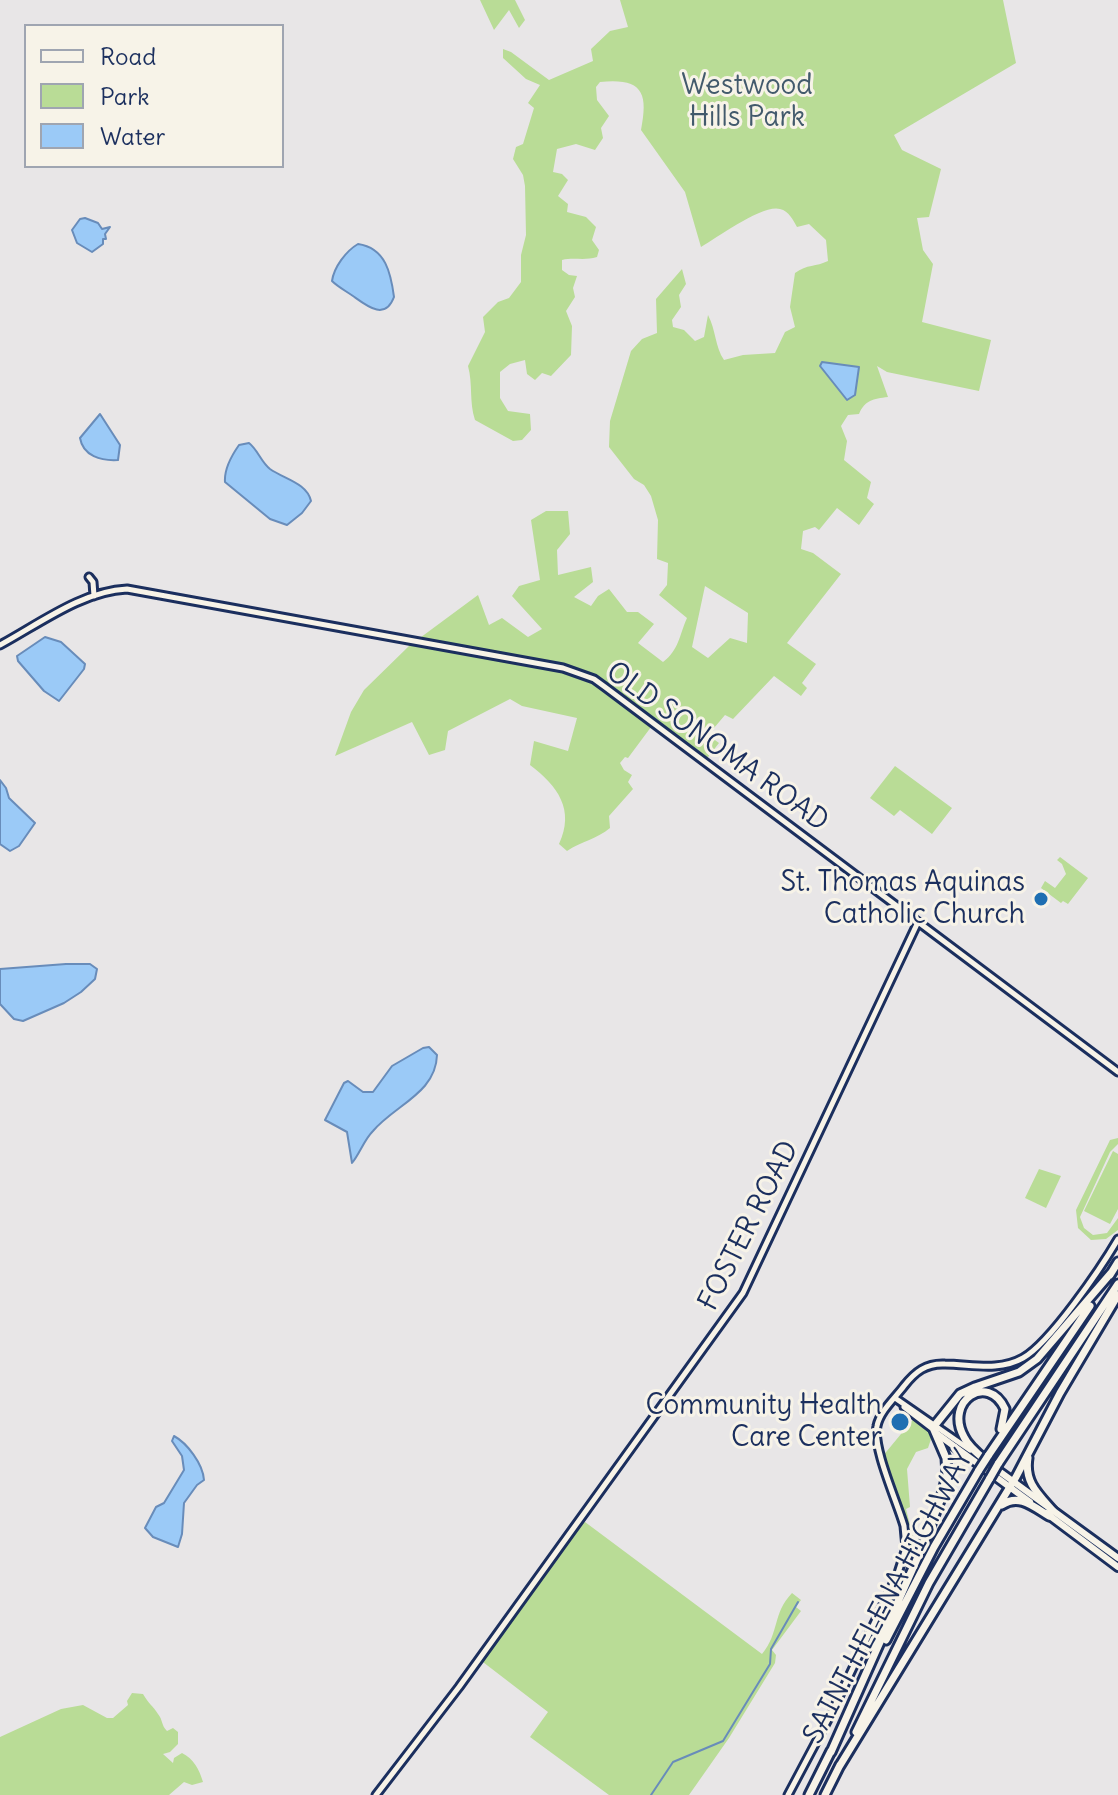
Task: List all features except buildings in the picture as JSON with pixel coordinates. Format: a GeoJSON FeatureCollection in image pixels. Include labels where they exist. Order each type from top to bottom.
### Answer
{"type":"FeatureCollection","features":[{"type":"Feature","properties":{"kind":"highway","name":"SAINT HELENA HIGHWAY"},"geometry":{"type":"LineString","coordinates":[[809,1795],[917,1578],[979,1470],[1118,1262]]}},
{"type":"Feature","properties":{"kind":"highway"},"geometry":{"type":"LineString","coordinates":[[831,1752],[941,1498],[947,1476],[946,1458],[934,1428],[960,1394],[1019,1372],[1037,1359],[1111,1273]]}},
{"type":"Feature","properties":{"kind":"highway","name":"SAINT HELENA HIGHWAY"},"geometry":{"type":"LineString","coordinates":[[825,1795],[929,1583],[990,1478],[994,1464],[1118,1284]]}},
{"type":"Feature","properties":{"kind":"highway"},"geometry":{"type":"LineString","coordinates":[[839,1767],[1012,1484],[1118,1295]]}},
{"type":"Feature","properties":{"kind":"highway"},"geometry":{"type":"LineString","coordinates":[[988,1456],[1005,1414],[997,1397],[980,1392],[963,1401],[959,1409],[959,1425],[966,1442],[994,1464]]}},
{"type":"Feature","properties":{"kind":"highway"},"geometry":{"type":"LineString","coordinates":[[1033,1444],[1026,1472],[1030,1484],[1051,1513]]}},
{"type":"Feature","properties":{"kind":"highway"},"geometry":{"type":"LineString","coordinates":[[995,1512],[1014,1499],[1051,1513]]}},
{"type":"Feature","properties":{"kind":"main road"},"geometry":{"type":"LineString","coordinates":[[934,1428],[1051,1513],[1118,1567]]}},
{"type":"Feature","properties":{"kind":"main road"},"geometry":{"type":"LineString","coordinates":[[994,1464],[1012,1484]]}},
{"type":"Feature","properties":{"kind":"main road"},"geometry":{"type":"LineString","coordinates":[[1051,1513],[1118,1558]]}},
{"type":"Feature","properties":{"kind":"street"},"geometry":{"type":"LineString","coordinates":[[89,577],[94,585],[94,596]]}},
{"type":"Feature","properties":{"kind":"street","name":"OLD SONOMA ROAD"},"geometry":{"type":"LineString","coordinates":[[0,645],[94,596],[111,590],[139,590],[551,665],[594,679],[1118,1072]]}},
{"type":"Feature","properties":{"kind":"street","name":"FOSTER ROAD"},"geometry":{"type":"LineString","coordinates":[[376,1795],[459,1687],[743,1293],[918,922]]}},
{"type":"Feature","properties":{"kind":"street"},"geometry":{"type":"LineString","coordinates":[[788,1795],[844,1688],[903,1560],[906,1537],[876,1435],[879,1420],[911,1376],[934,1364],[996,1366],[1028,1355],[1077,1298],[1118,1239]]}},
{"type":"Feature","properties":{"kind":"street"},"geometry":{"type":"LineString","coordinates":[[895,1398],[934,1428],[994,1464]]}},
{"type":"Feature","properties":{"kind":"green space"},"geometry":{"type":"Polygon","coordinates":[[[480,0],[515,0],[525,20],[519,28],[509,10],[494,30],[480,0]]]}},
{"type":"Feature","properties":{"kind":"green space","name":"Westwood Hills Park"},"geometry":{"type":"Polygon","coordinates":[[[620,0],[1003,0],[1016,63],[894,135],[902,150],[941,169],[929,217],[917,218],[923,250],[933,264],[922,322],[991,340],[979,391],[887,372],[877,366],[888,397],[867,403],[859,414],[848,415],[841,426],[847,441],[844,460],[871,482],[867,498],[874,504],[859,525],[837,508],[819,530],[815,527],[803,531],[801,549],[813,553],[841,574],[787,643],[816,664],[802,683],[807,688],[801,696],[774,676],[733,719],[725,715],[708,735],[719,743],[705,761],[654,723],[628,758],[625,757],[620,763],[632,775],[628,782],[633,789],[609,816],[610,828],[567,851],[559,844],[565,820],[561,800],[549,781],[530,765],[534,741],[568,751],[577,718],[522,706],[510,699],[448,731],[445,750],[429,755],[412,722],[335,756],[351,712],[364,690],[409,646],[478,595],[489,625],[502,618],[528,637],[542,629],[512,596],[519,586],[540,580],[531,520],[546,511],[568,511],[570,534],[557,550],[558,575],[591,567],[593,582],[574,597],[591,606],[598,596],[609,589],[627,612],[638,612],[654,624],[638,643],[663,662],[678,642],[687,618],[659,595],[667,585],[668,563],[657,559],[658,520],[651,496],[609,447],[610,421],[631,351],[642,339],[657,333],[656,299],[682,269],[686,284],[679,295],[681,307],[672,320],[673,327],[684,330],[695,341],[704,337],[708,315],[724,360],[775,353],[785,332],[795,327],[790,307],[795,273],[828,261],[826,240],[809,224],[797,227],[786,212],[772,209],[752,216],[701,247],[685,192],[641,130],[644,105],[639,90],[625,82],[600,82],[596,87],[597,100],[609,116],[601,128],[603,138],[595,150],[576,144],[557,149],[553,172],[562,174],[568,180],[558,196],[568,204],[567,212],[586,217],[596,227],[592,240],[599,250],[597,257],[562,260],[562,270],[577,276],[573,288],[575,297],[566,311],[572,326],[571,355],[551,376],[542,373],[535,380],[527,374],[525,360],[510,364],[500,372],[500,398],[508,411],[530,414],[531,430],[522,440],[513,441],[475,420],[468,366],[485,332],[483,317],[498,302],[509,298],[521,282],[521,255],[526,235],[525,186],[523,175],[513,159],[516,147],[523,144],[534,108],[528,103],[540,85],[526,79],[503,58],[503,49],[549,80],[593,61],[591,49],[610,31],[628,27],[620,0]],[[705,586],[692,647],[708,658],[730,638],[747,643],[748,613],[705,586]]]}},
{"type":"Feature","properties":{"kind":"green space"},"geometry":{"type":"Polygon","coordinates":[[[895,766],[952,808],[932,834],[900,810],[894,816],[870,798],[895,766]]]}},
{"type":"Feature","properties":{"kind":"green space"},"geometry":{"type":"Polygon","coordinates":[[[1060,857],[1088,878],[1068,904],[1061,903],[1041,888],[1045,881],[1055,888],[1066,874],[1057,860],[1060,857]]]}},
{"type":"Feature","properties":{"kind":"green space"},"geometry":{"type":"Polygon","coordinates":[[[1118,1138],[1118,1144],[1110,1152],[1080,1217],[1084,1228],[1093,1235],[1107,1233],[1118,1218],[1118,1230],[1106,1239],[1091,1240],[1078,1228],[1076,1210],[1110,1140],[1118,1138]]]}},
{"type":"Feature","properties":{"kind":"green space"},"geometry":{"type":"Polygon","coordinates":[[[1113,1151],[1118,1154],[1118,1209],[1110,1224],[1084,1211],[1113,1151]]]}},
{"type":"Feature","properties":{"kind":"green space"},"geometry":{"type":"Polygon","coordinates":[[[1039,1169],[1061,1176],[1046,1208],[1025,1198],[1039,1169]]]}},
{"type":"Feature","properties":{"kind":"green space"},"geometry":{"type":"Polygon","coordinates":[[[915,1417],[934,1430],[928,1448],[916,1452],[907,1469],[910,1507],[906,1509],[914,1541],[898,1573],[906,1537],[882,1457],[915,1417]]]}},
{"type":"Feature","properties":{"kind":"green space"},"geometry":{"type":"Polygon","coordinates":[[[585,1522],[762,1654],[786,1601],[792,1593],[801,1600],[796,1607],[801,1611],[772,1650],[776,1655],[775,1663],[689,1795],[609,1795],[530,1737],[548,1712],[479,1659],[571,1530],[585,1522]]]}},
{"type":"Feature","properties":{"kind":"green space"},"geometry":{"type":"Polygon","coordinates":[[[132,1693],[143,1694],[167,1731],[173,1728],[178,1732],[178,1744],[163,1754],[173,1763],[174,1758],[182,1753],[186,1755],[196,1765],[203,1782],[192,1785],[184,1782],[169,1795],[0,1795],[0,1737],[61,1709],[83,1705],[113,1718],[128,1705],[132,1693]]]}},
{"type":"Feature","properties":{"kind":"water"},"geometry":{"type":"Polygon","coordinates":[[[80,219],[98,223],[102,229],[110,227],[103,244],[92,252],[77,243],[72,230],[80,219]]]}},
{"type":"Feature","properties":{"kind":"water"},"geometry":{"type":"Polygon","coordinates":[[[358,244],[381,256],[391,280],[394,297],[381,310],[370,307],[332,281],[341,260],[358,244]]]}},
{"type":"Feature","properties":{"kind":"water"},"geometry":{"type":"Polygon","coordinates":[[[822,362],[859,367],[855,395],[847,400],[820,366],[822,362]]]}},
{"type":"Feature","properties":{"kind":"water"},"geometry":{"type":"Polygon","coordinates":[[[100,414],[120,445],[118,460],[94,456],[82,444],[80,438],[100,414]]]}},
{"type":"Feature","properties":{"kind":"water"},"geometry":{"type":"Polygon","coordinates":[[[249,443],[270,469],[300,486],[309,495],[311,501],[287,525],[270,519],[225,482],[227,467],[234,453],[239,445],[249,443]]]}},
{"type":"Feature","properties":{"kind":"water"},"geometry":{"type":"Polygon","coordinates":[[[45,637],[61,642],[85,664],[59,701],[44,691],[18,661],[17,656],[45,637]]]}},
{"type":"Feature","properties":{"kind":"water"},"geometry":{"type":"Polygon","coordinates":[[[0,780],[9,798],[35,823],[19,846],[10,851],[0,844],[0,780]]]}},
{"type":"Feature","properties":{"kind":"water"},"geometry":{"type":"Polygon","coordinates":[[[90,964],[97,969],[95,979],[64,1003],[23,1021],[14,1019],[0,1004],[0,969],[90,964]]]}},
{"type":"Feature","properties":{"kind":"water"},"geometry":{"type":"Polygon","coordinates":[[[429,1047],[437,1055],[430,1079],[413,1098],[373,1131],[352,1163],[347,1132],[325,1120],[344,1083],[348,1081],[363,1092],[373,1092],[392,1066],[429,1047]]]}},
{"type":"Feature","properties":{"kind":"water"},"geometry":{"type":"Polygon","coordinates":[[[174,1436],[194,1455],[204,1480],[184,1503],[178,1547],[153,1537],[145,1528],[156,1507],[164,1503],[184,1470],[182,1456],[172,1441],[174,1436]]]}},
{"type":"Feature","properties":{"kind":"waterway"},"geometry":{"type":"LineString","coordinates":[[651,1795],[673,1762],[723,1741],[770,1664],[771,1649],[798,1602]]}},
{"type":"Feature","properties":{"kind":"place","name":"St. Thomas Aquinas Catholic Church"},"geometry":{"type":"Point","coordinates":[1041,899]}},
{"type":"Feature","properties":{"kind":"place","name":"Community Health Care Center"},"geometry":{"type":"Point","coordinates":[900,1422]}}]}
